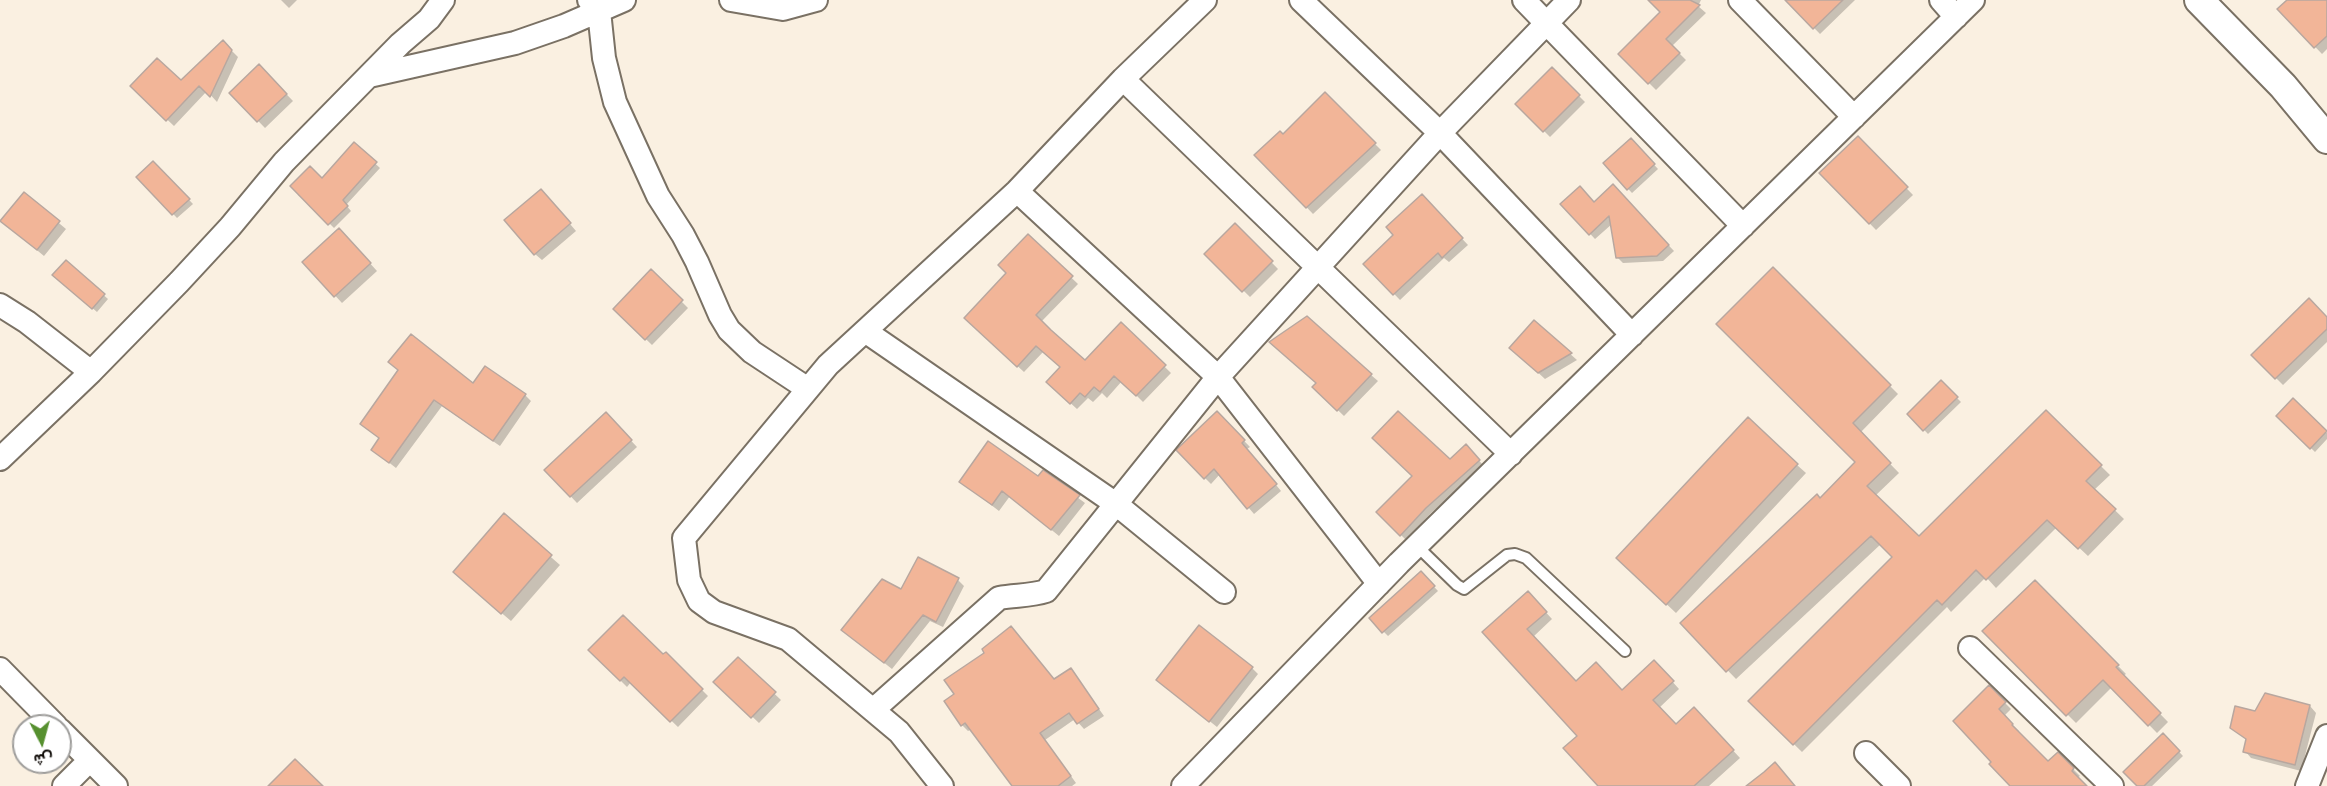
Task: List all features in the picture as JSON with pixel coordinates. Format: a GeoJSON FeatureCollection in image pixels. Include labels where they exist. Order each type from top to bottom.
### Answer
{"type":"FeatureCollection","features":[{"type":"Feature","properties":{"kind":"street"},"geometry":{"type":"LineString","coordinates":[[0,459],[92,372],[179,282],[284,162],[400,44],[429,20],[443,0]]}},
{"type":"Feature","properties":{"kind":"street"},"geometry":{"type":"LineString","coordinates":[[369,76],[515,43],[564,26],[594,6],[624,0]]}},
{"type":"Feature","properties":{"kind":"street"},"geometry":{"type":"LineString","coordinates":[[731,0],[783,9],[816,0]]}},
{"type":"Feature","properties":{"kind":"street"},"geometry":{"type":"LineString","coordinates":[[942,786],[899,732],[788,639],[714,612],[699,601],[689,580],[684,538],[828,365],[1017,191],[1123,79],[1205,0]]}},
{"type":"Feature","properties":{"kind":"street"},"geometry":{"type":"LineString","coordinates":[[1301,0],[1440,133],[1632,335]]}},
{"type":"Feature","properties":{"kind":"street"},"geometry":{"type":"LineString","coordinates":[[1524,0],[1743,226]]}},
{"type":"Feature","properties":{"kind":"street"},"geometry":{"type":"LineString","coordinates":[[873,710],[999,598],[1018,594],[1035,595],[1046,591],[1218,377],[1440,133],[1569,0]]}},
{"type":"Feature","properties":{"kind":"street"},"geometry":{"type":"LineString","coordinates":[[1740,0],[1854,117]]}},
{"type":"Feature","properties":{"kind":"street"},"geometry":{"type":"LineString","coordinates":[[1183,786],[1417,546],[1854,117],[1949,8],[1973,0]]}},
{"type":"Feature","properties":{"kind":"street"},"geometry":{"type":"LineString","coordinates":[[2199,0],[2283,86],[2327,139]]}},
{"type":"Feature","properties":{"kind":"street"},"geometry":{"type":"LineString","coordinates":[[594,6],[615,102],[658,196],[697,262],[720,315],[729,330],[752,352],[808,389]]}},
{"type":"Feature","properties":{"kind":"street"},"geometry":{"type":"LineString","coordinates":[[1123,79],[1511,454]]}},
{"type":"Feature","properties":{"kind":"street"},"geometry":{"type":"LineString","coordinates":[[1017,191],[1218,377],[1379,584]]}},
{"type":"Feature","properties":{"kind":"street"},"geometry":{"type":"LineString","coordinates":[[0,305],[27,322],[92,372]]}},
{"type":"Feature","properties":{"kind":"street"},"geometry":{"type":"LineString","coordinates":[[865,331],[1116,504],[1224,592]]}},
{"type":"Feature","properties":{"kind":"street"},"geometry":{"type":"LineString","coordinates":[[1970,648],[2112,786]]}},
{"type":"Feature","properties":{"kind":"street"},"geometry":{"type":"LineString","coordinates":[[2,673],[44,714]]}},
{"type":"Feature","properties":{"kind":"street"},"geometry":{"type":"LineString","coordinates":[[2307,786],[2327,735]]}},
{"type":"Feature","properties":{"kind":"street"},"geometry":{"type":"LineString","coordinates":[[72,742],[116,786]]}},
{"type":"Feature","properties":{"kind":"street"},"geometry":{"type":"LineString","coordinates":[[1866,753],[1899,786]]}},
{"type":"Feature","properties":{"kind":"street"},"geometry":{"type":"LineString","coordinates":[[64,786],[90,760]]}},
{"type":"Feature","properties":{"kind":"lane"},"geometry":{"type":"LineString","coordinates":[[1417,546],[1464,589],[1507,555],[1515,554],[1526,558],[1625,651]]}},
{"type":"Feature","properties":{"kind":"building"},"geometry":{"type":"Polygon","coordinates":[[[1648,0],[1690,0],[1700,5],[1666,39],[1680,53],[1648,84],[1618,54],[1660,12],[1648,0]]]}},
{"type":"Feature","properties":{"kind":"building"},"geometry":{"type":"Polygon","coordinates":[[[1785,0],[1843,0],[1813,29],[1785,0]]]}},
{"type":"Feature","properties":{"kind":"building"},"geometry":{"type":"Polygon","coordinates":[[[2287,0],[2327,0],[2327,36],[2314,48],[2277,9],[2287,0]]]}},
{"type":"Feature","properties":{"kind":"building"},"geometry":{"type":"Polygon","coordinates":[[[223,40],[232,50],[210,97],[199,86],[166,121],[130,86],[157,58],[181,80],[223,40]]]}},
{"type":"Feature","properties":{"kind":"building"},"geometry":{"type":"Polygon","coordinates":[[[259,64],[287,94],[257,122],[229,93],[259,64]]]}},
{"type":"Feature","properties":{"kind":"building"},"geometry":{"type":"Polygon","coordinates":[[[1552,67],[1580,95],[1543,132],[1515,104],[1552,67]]]}},
{"type":"Feature","properties":{"kind":"building"},"geometry":{"type":"Polygon","coordinates":[[[1325,92],[1376,143],[1306,208],[1254,155],[1280,131],[1283,134],[1325,92]]]}},
{"type":"Feature","properties":{"kind":"building"},"geometry":{"type":"Polygon","coordinates":[[[1858,136],[1908,187],[1869,224],[1819,173],[1858,136]]]}},
{"type":"Feature","properties":{"kind":"building"},"geometry":{"type":"Polygon","coordinates":[[[1631,138],[1655,164],[1627,190],[1603,163],[1631,138]]]}},
{"type":"Feature","properties":{"kind":"building"},"geometry":{"type":"Polygon","coordinates":[[[354,142],[377,162],[343,200],[348,206],[328,225],[290,186],[310,166],[322,178],[354,142]]]}},
{"type":"Feature","properties":{"kind":"building"},"geometry":{"type":"Polygon","coordinates":[[[153,161],[190,199],[172,215],[136,177],[153,161]]]}},
{"type":"Feature","properties":{"kind":"building"},"geometry":{"type":"Polygon","coordinates":[[[1613,184],[1669,245],[1657,256],[1616,258],[1609,216],[1589,235],[1560,204],[1580,186],[1594,202],[1613,184]]]}},
{"type":"Feature","properties":{"kind":"building"},"geometry":{"type":"Polygon","coordinates":[[[541,189],[571,223],[534,255],[504,220],[541,189]]]}},
{"type":"Feature","properties":{"kind":"building"},"geometry":{"type":"Polygon","coordinates":[[[24,192],[60,221],[37,250],[0,221],[24,192]]]}},
{"type":"Feature","properties":{"kind":"building"},"geometry":{"type":"Polygon","coordinates":[[[1422,194],[1463,238],[1442,258],[1438,253],[1393,295],[1363,264],[1393,235],[1386,227],[1422,194]]]}},
{"type":"Feature","properties":{"kind":"building"},"geometry":{"type":"Polygon","coordinates":[[[1235,223],[1273,261],[1242,292],[1204,254],[1235,223]]]}},
{"type":"Feature","properties":{"kind":"building"},"geometry":{"type":"Polygon","coordinates":[[[339,228],[371,263],[334,297],[302,262],[339,228]]]}},
{"type":"Feature","properties":{"kind":"building"},"geometry":{"type":"Polygon","coordinates":[[[1028,234],[1073,276],[1036,315],[1051,330],[1085,360],[1121,322],[1166,365],[1136,396],[1114,376],[1100,392],[1094,387],[1085,397],[1080,393],[1070,404],[1046,382],[1060,367],[1036,346],[1017,367],[964,318],[1006,273],[998,265],[1028,234]]]}},
{"type":"Feature","properties":{"kind":"building"},"geometry":{"type":"Polygon","coordinates":[[[66,260],[105,294],[92,309],[52,275],[66,260]]]}},
{"type":"Feature","properties":{"kind":"building"},"geometry":{"type":"Polygon","coordinates":[[[1773,267],[1891,385],[1853,423],[1891,463],[1867,486],[1919,536],[2046,410],[2102,465],[2086,481],[2116,509],[2078,549],[2047,520],[1986,580],[1976,570],[1942,605],[1937,600],[1793,745],[1748,701],[1892,557],[1871,536],[1726,672],[1680,623],[1817,494],[1820,498],[1855,462],[1716,324],[1773,267]]]}},
{"type":"Feature","properties":{"kind":"building"},"geometry":{"type":"Polygon","coordinates":[[[651,269],[683,300],[645,340],[613,309],[651,269]]]}},
{"type":"Feature","properties":{"kind":"building"},"geometry":{"type":"Polygon","coordinates":[[[2309,298],[2327,317],[2327,329],[2275,379],[2251,355],[2309,298]]]}},
{"type":"Feature","properties":{"kind":"building"},"geometry":{"type":"Polygon","coordinates":[[[1307,316],[1372,374],[1337,411],[1312,387],[1316,383],[1269,342],[1307,316]]]}},
{"type":"Feature","properties":{"kind":"building"},"geometry":{"type":"Polygon","coordinates":[[[1534,320],[1572,353],[1538,373],[1509,348],[1534,320]]]}},
{"type":"Feature","properties":{"kind":"building"},"geometry":{"type":"Polygon","coordinates":[[[411,334],[473,383],[485,366],[526,394],[493,441],[434,400],[389,463],[371,450],[379,438],[360,424],[398,370],[388,362],[411,334]]]}},
{"type":"Feature","properties":{"kind":"building"},"geometry":{"type":"Polygon","coordinates":[[[1941,380],[1958,397],[1923,431],[1907,414],[1941,380]]]}},
{"type":"Feature","properties":{"kind":"building"},"geometry":{"type":"Polygon","coordinates":[[[2293,398],[2327,431],[2310,449],[2276,416],[2293,398]]]}},
{"type":"Feature","properties":{"kind":"building"},"geometry":{"type":"Polygon","coordinates":[[[1217,411],[1245,440],[1242,443],[1277,484],[1247,509],[1214,469],[1204,479],[1176,450],[1217,411]]]}},
{"type":"Feature","properties":{"kind":"building"},"geometry":{"type":"Polygon","coordinates":[[[1398,411],[1450,459],[1466,444],[1480,460],[1426,508],[1400,536],[1376,512],[1412,476],[1372,438],[1398,411]]]}},
{"type":"Feature","properties":{"kind":"building"},"geometry":{"type":"Polygon","coordinates":[[[606,412],[632,440],[570,497],[544,470],[606,412]]]}},
{"type":"Feature","properties":{"kind":"building"},"geometry":{"type":"Polygon","coordinates":[[[1748,417],[1798,464],[1666,605],[1616,558],[1748,417]]]}},
{"type":"Feature","properties":{"kind":"building"},"geometry":{"type":"Polygon","coordinates":[[[988,441],[1038,476],[1043,470],[1080,495],[1051,530],[1002,491],[992,505],[959,482],[988,441]]]}},
{"type":"Feature","properties":{"kind":"building"},"geometry":{"type":"Polygon","coordinates":[[[504,513],[552,555],[501,614],[453,572],[504,513]]]}},
{"type":"Feature","properties":{"kind":"building"},"geometry":{"type":"Polygon","coordinates":[[[918,557],[959,578],[936,622],[923,615],[884,663],[841,630],[882,579],[901,589],[918,557]]]}},
{"type":"Feature","properties":{"kind":"building"},"geometry":{"type":"Polygon","coordinates":[[[1421,571],[1435,586],[1382,633],[1369,618],[1421,571]]]}},
{"type":"Feature","properties":{"kind":"building"},"geometry":{"type":"Polygon","coordinates":[[[2035,580],[2119,665],[2116,667],[2161,713],[2148,726],[2103,680],[2066,716],[1982,631],[2035,580]]]}},
{"type":"Feature","properties":{"kind":"building"},"geometry":{"type":"Polygon","coordinates":[[[1528,591],[1547,612],[1527,629],[1576,681],[1596,662],[1622,690],[1654,660],[1674,681],[1653,700],[1676,724],[1694,707],[1734,750],[1694,786],[1598,786],[1563,748],[1577,736],[1482,632],[1528,591]]]}},
{"type":"Feature","properties":{"kind":"building"},"geometry":{"type":"Polygon","coordinates":[[[623,615],[663,654],[666,652],[703,689],[670,722],[624,677],[620,681],[588,650],[623,615]]]}},
{"type":"Feature","properties":{"kind":"building"},"geometry":{"type":"Polygon","coordinates":[[[1199,625],[1253,667],[1209,722],[1156,680],[1199,625]]]}},
{"type":"Feature","properties":{"kind":"building"},"geometry":{"type":"Polygon","coordinates":[[[1011,626],[1054,679],[1071,668],[1099,709],[1077,724],[1069,713],[1040,733],[1071,776],[1058,786],[1012,786],[965,723],[961,726],[944,701],[954,694],[944,680],[984,653],[982,649],[1011,626]]]}},
{"type":"Feature","properties":{"kind":"building"},"geometry":{"type":"Polygon","coordinates":[[[738,657],[776,692],[751,718],[713,682],[738,657]]]}},
{"type":"Feature","properties":{"kind":"building"},"geometry":{"type":"Polygon","coordinates":[[[1989,685],[2006,702],[1999,709],[2012,725],[2048,761],[2058,752],[2087,786],[2010,786],[1953,721],[1989,685]]]}},
{"type":"Feature","properties":{"kind":"building"},"geometry":{"type":"Polygon","coordinates":[[[2265,693],[2310,705],[2295,765],[2243,752],[2246,739],[2230,728],[2235,706],[2255,711],[2265,693]]]}},
{"type":"Feature","properties":{"kind":"building"},"geometry":{"type":"Polygon","coordinates":[[[2163,733],[2180,751],[2144,786],[2137,786],[2123,772],[2163,733]]]}},
{"type":"Feature","properties":{"kind":"building"},"geometry":{"type":"Polygon","coordinates":[[[295,759],[323,786],[268,786],[295,759]]]}},
{"type":"Feature","properties":{"kind":"building"},"geometry":{"type":"Polygon","coordinates":[[[1775,762],[1795,786],[1746,786],[1764,772],[1775,762]]]}}]}
